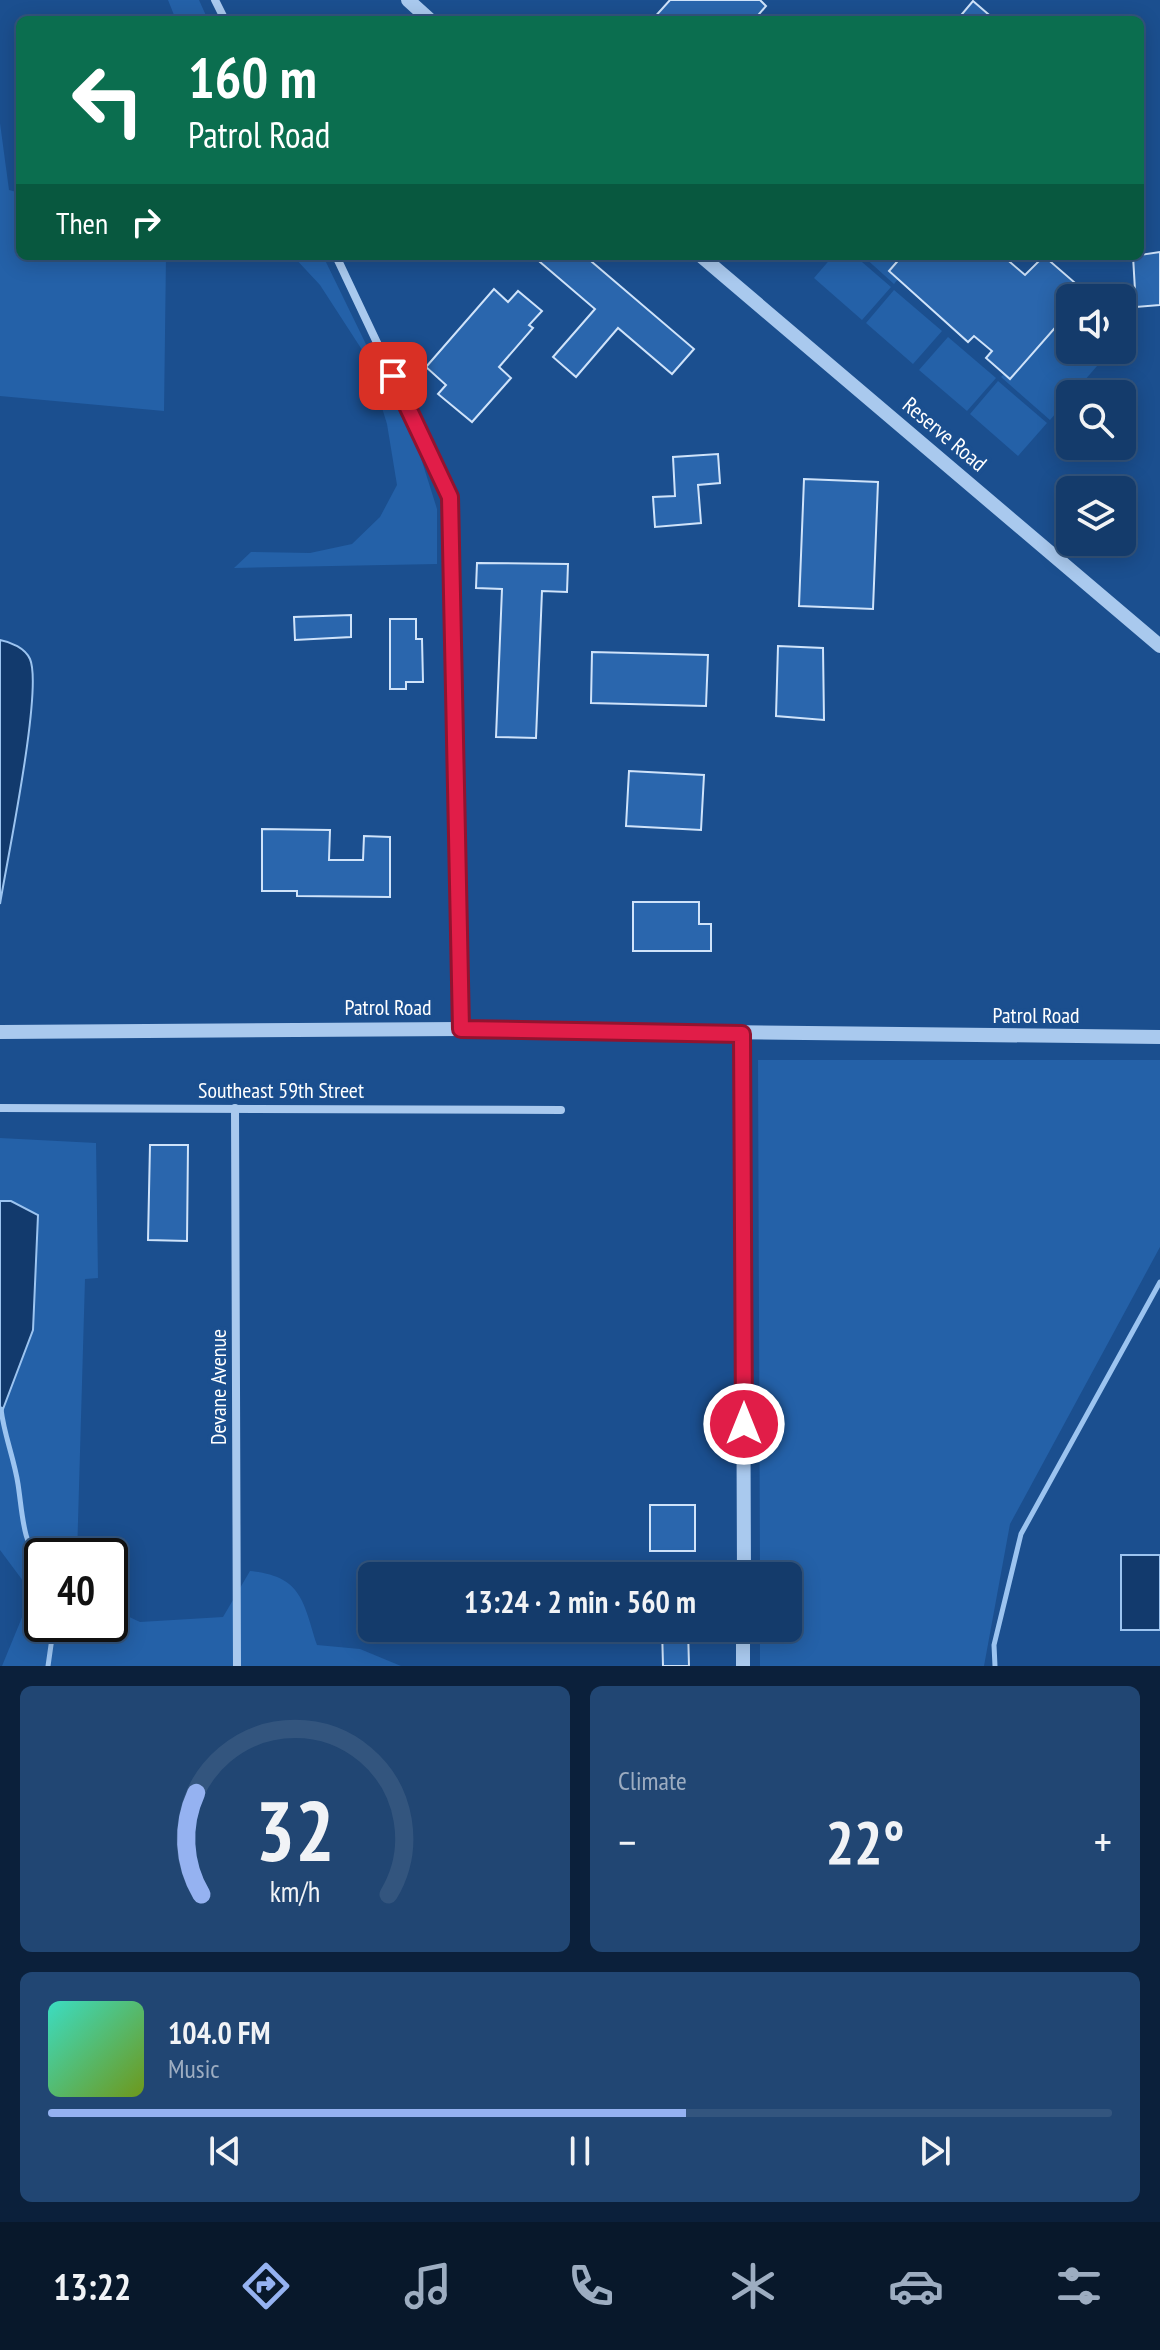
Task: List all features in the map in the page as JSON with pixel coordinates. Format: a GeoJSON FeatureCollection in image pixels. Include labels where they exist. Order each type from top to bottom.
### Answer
{"type":"FeatureCollection","features":[{"type":"Feature","properties":{"kind":"street"},"geometry":{"type":"LineString","coordinates":[[408,0],[426,16]]}},
{"type":"Feature","properties":{"kind":"street"},"geometry":{"type":"LineString","coordinates":[[338,260],[450,497],[461,1029]]}},
{"type":"Feature","properties":{"kind":"street","name":"Reserve Road"},"geometry":{"type":"LineString","coordinates":[[706,260],[1160,646]]}},
{"type":"Feature","properties":{"kind":"street","name":"Patrol Road"},"geometry":{"type":"LineString","coordinates":[[0,1032],[461,1029],[1160,1037]]}},
{"type":"Feature","properties":{"kind":"street"},"geometry":{"type":"LineString","coordinates":[[742,1034],[744,1562]]}},
{"type":"Feature","properties":{"kind":"street","name":"Southeast 59th Street"},"geometry":{"type":"LineString","coordinates":[[0,1108],[561,1110]]}},
{"type":"Feature","properties":{"kind":"street","name":"Devane Avenue"},"geometry":{"type":"LineString","coordinates":[[235,1108],[237,1666]]}},
{"type":"Feature","properties":{"kind":"street"},"geometry":{"type":"LineString","coordinates":[[743,1642],[743,1666]]}},
{"type":"Feature","properties":{"kind":"shaded area"},"geometry":{"type":"Polygon","coordinates":[[[168,0],[199,0],[206,16],[174,16],[168,0]]]}},
{"type":"Feature","properties":{"kind":"shaded area"},"geometry":{"type":"Polygon","coordinates":[[[0,123],[9,190],[16,192],[16,260],[166,260],[164,411],[0,396],[0,123]]]}},
{"type":"Feature","properties":{"kind":"shaded area"},"geometry":{"type":"Polygon","coordinates":[[[297,260],[325,260],[420,455],[437,509],[437,564],[234,568],[251,552],[310,553],[352,544],[380,517],[397,485],[387,424],[366,356],[320,285],[297,260]]]}},
{"type":"Feature","properties":{"kind":"shaded area"},"geometry":{"type":"Polygon","coordinates":[[[830,260],[860,260],[891,287],[862,320],[814,278],[830,260]]]}},
{"type":"Feature","properties":{"kind":"shaded area"},"geometry":{"type":"Polygon","coordinates":[[[867,260],[899,260],[889,271],[898,279],[894,284],[867,260]]]}},
{"type":"Feature","properties":{"kind":"shaded area"},"geometry":{"type":"Polygon","coordinates":[[[894,290],[942,331],[913,364],[866,323],[894,290]]]}},
{"type":"Feature","properties":{"kind":"shaded area"},"geometry":{"type":"Polygon","coordinates":[[[1056,327],[1056,364],[1099,364],[1085,380],[1056,380],[1056,413],[1050,420],[1001,377],[1004,374],[1011,379],[1056,327]]]}},
{"type":"Feature","properties":{"kind":"shaded area"},"geometry":{"type":"Polygon","coordinates":[[[948,337],[996,378],[967,411],[919,370],[948,337]]]}},
{"type":"Feature","properties":{"kind":"shaded area"},"geometry":{"type":"Polygon","coordinates":[[[998,381],[1047,423],[1018,456],[970,414],[998,381]]]}},
{"type":"Feature","properties":{"kind":"shaded area"},"geometry":{"type":"Polygon","coordinates":[[[0,640],[25,652],[30,659],[33,676],[28,738],[0,904],[0,640]]]}},
{"type":"Feature","properties":{"kind":"shaded area"},"geometry":{"type":"Polygon","coordinates":[[[758,1060],[1160,1060],[1160,1247],[1010,1524],[984,1666],[760,1666],[760,1642],[802,1642],[802,1562],[760,1562],[758,1060]]]}},
{"type":"Feature","properties":{"kind":"shaded area"},"geometry":{"type":"Polygon","coordinates":[[[0,1138],[96,1143],[98,1278],[85,1279],[78,1538],[24,1538],[24,1582],[0,1550],[0,1138]]]}},
{"type":"Feature","properties":{"kind":"shaded area"},"geometry":{"type":"Polygon","coordinates":[[[0,1201],[11,1201],[38,1215],[33,1330],[0,1417],[0,1201]]]}},
{"type":"Feature","properties":{"kind":"shaded area"},"geometry":{"type":"Polygon","coordinates":[[[1121,1555],[1160,1555],[1160,1630],[1121,1630],[1121,1555]]]}},
{"type":"Feature","properties":{"kind":"shaded area"},"geometry":{"type":"Polygon","coordinates":[[[250,1571],[280,1578],[298,1593],[317,1645],[360,1649],[401,1666],[2,1666],[24,1612],[24,1642],[128,1642],[128,1616],[140,1622],[223,1617],[250,1571]]]}},
{"type":"Feature","properties":{"kind":"building"},"geometry":{"type":"Polygon","coordinates":[[[670,0],[760,0],[766,6],[757,16],[656,16],[670,0]]]}},
{"type":"Feature","properties":{"kind":"building"},"geometry":{"type":"Polygon","coordinates":[[[973,1],[990,16],[960,16],[973,1]]]}},
{"type":"Feature","properties":{"kind":"building"},"geometry":{"type":"Polygon","coordinates":[[[1160,252],[1160,305],[1136,307],[1133,260],[1144,260],[1144,254],[1160,252]]]}},
{"type":"Feature","properties":{"kind":"building"},"geometry":{"type":"Polygon","coordinates":[[[538,260],[590,260],[694,349],[672,374],[618,328],[576,377],[553,357],[595,309],[538,260]]]}},
{"type":"Feature","properties":{"kind":"building"},"geometry":{"type":"Polygon","coordinates":[[[899,260],[1008,260],[1025,275],[1040,260],[1049,260],[1074,282],[1056,284],[1056,327],[1010,379],[986,358],[992,351],[974,336],[968,342],[889,271],[899,260]]]}},
{"type":"Feature","properties":{"kind":"building"},"geometry":{"type":"Polygon","coordinates":[[[494,289],[508,302],[518,291],[542,311],[529,325],[533,328],[499,367],[511,378],[472,422],[438,394],[446,385],[426,367],[494,289]]]}},
{"type":"Feature","properties":{"kind":"building"},"geometry":{"type":"Polygon","coordinates":[[[718,454],[720,483],[698,485],[701,523],[655,527],[653,497],[675,496],[673,457],[718,454]]]}},
{"type":"Feature","properties":{"kind":"building"},"geometry":{"type":"Polygon","coordinates":[[[804,479],[878,482],[873,609],[799,606],[804,479]]]}},
{"type":"Feature","properties":{"kind":"building"},"geometry":{"type":"Polygon","coordinates":[[[477,563],[568,564],[567,592],[542,591],[536,738],[496,737],[502,589],[476,588],[477,563]]]}},
{"type":"Feature","properties":{"kind":"building"},"geometry":{"type":"Polygon","coordinates":[[[351,615],[351,637],[295,640],[294,617],[351,615]]]}},
{"type":"Feature","properties":{"kind":"building"},"geometry":{"type":"Polygon","coordinates":[[[390,619],[416,619],[416,639],[422,639],[423,682],[406,682],[406,689],[390,689],[390,619]]]}},
{"type":"Feature","properties":{"kind":"building"},"geometry":{"type":"Polygon","coordinates":[[[778,646],[823,648],[824,720],[776,716],[778,646]]]}},
{"type":"Feature","properties":{"kind":"building"},"geometry":{"type":"Polygon","coordinates":[[[592,652],[708,655],[706,706],[591,703],[592,652]]]}},
{"type":"Feature","properties":{"kind":"building"},"geometry":{"type":"Polygon","coordinates":[[[629,771],[704,775],[701,830],[626,826],[629,771]]]}},
{"type":"Feature","properties":{"kind":"building"},"geometry":{"type":"Polygon","coordinates":[[[262,829],[330,830],[329,860],[363,860],[364,836],[390,837],[390,897],[297,896],[297,891],[262,891],[262,829]]]}},
{"type":"Feature","properties":{"kind":"building"},"geometry":{"type":"Polygon","coordinates":[[[633,902],[699,902],[699,924],[711,924],[711,951],[633,951],[633,902]]]}},
{"type":"Feature","properties":{"kind":"building"},"geometry":{"type":"Polygon","coordinates":[[[150,1145],[188,1145],[187,1241],[148,1240],[150,1145]]]}},
{"type":"Feature","properties":{"kind":"building"},"geometry":{"type":"Polygon","coordinates":[[[650,1505],[695,1505],[695,1551],[650,1551],[650,1505]]]}},
{"type":"Feature","properties":{"kind":"building"},"geometry":{"type":"Polygon","coordinates":[[[662,1642],[688,1642],[689,1666],[663,1666],[662,1642]]]}},
{"type":"Feature","properties":{"kind":"waterway"},"geometry":{"type":"LineString","coordinates":[[995,1666],[994,1645],[1021,1534],[1160,1282]]}},
{"type":"Feature","properties":{"kind":"waterway"},"geometry":{"type":"LineString","coordinates":[[1,1409],[27,1538]]}},
{"type":"Feature","properties":{"kind":"waterway"},"geometry":{"type":"LineString","coordinates":[[48,1666],[51,1642]]}},
{"type":"Feature","properties":{"kind":"route"},"geometry":{"type":"LineString","coordinates":[[393,376],[450,497],[461,1029],[742,1034],[744,1424]]}}]}
